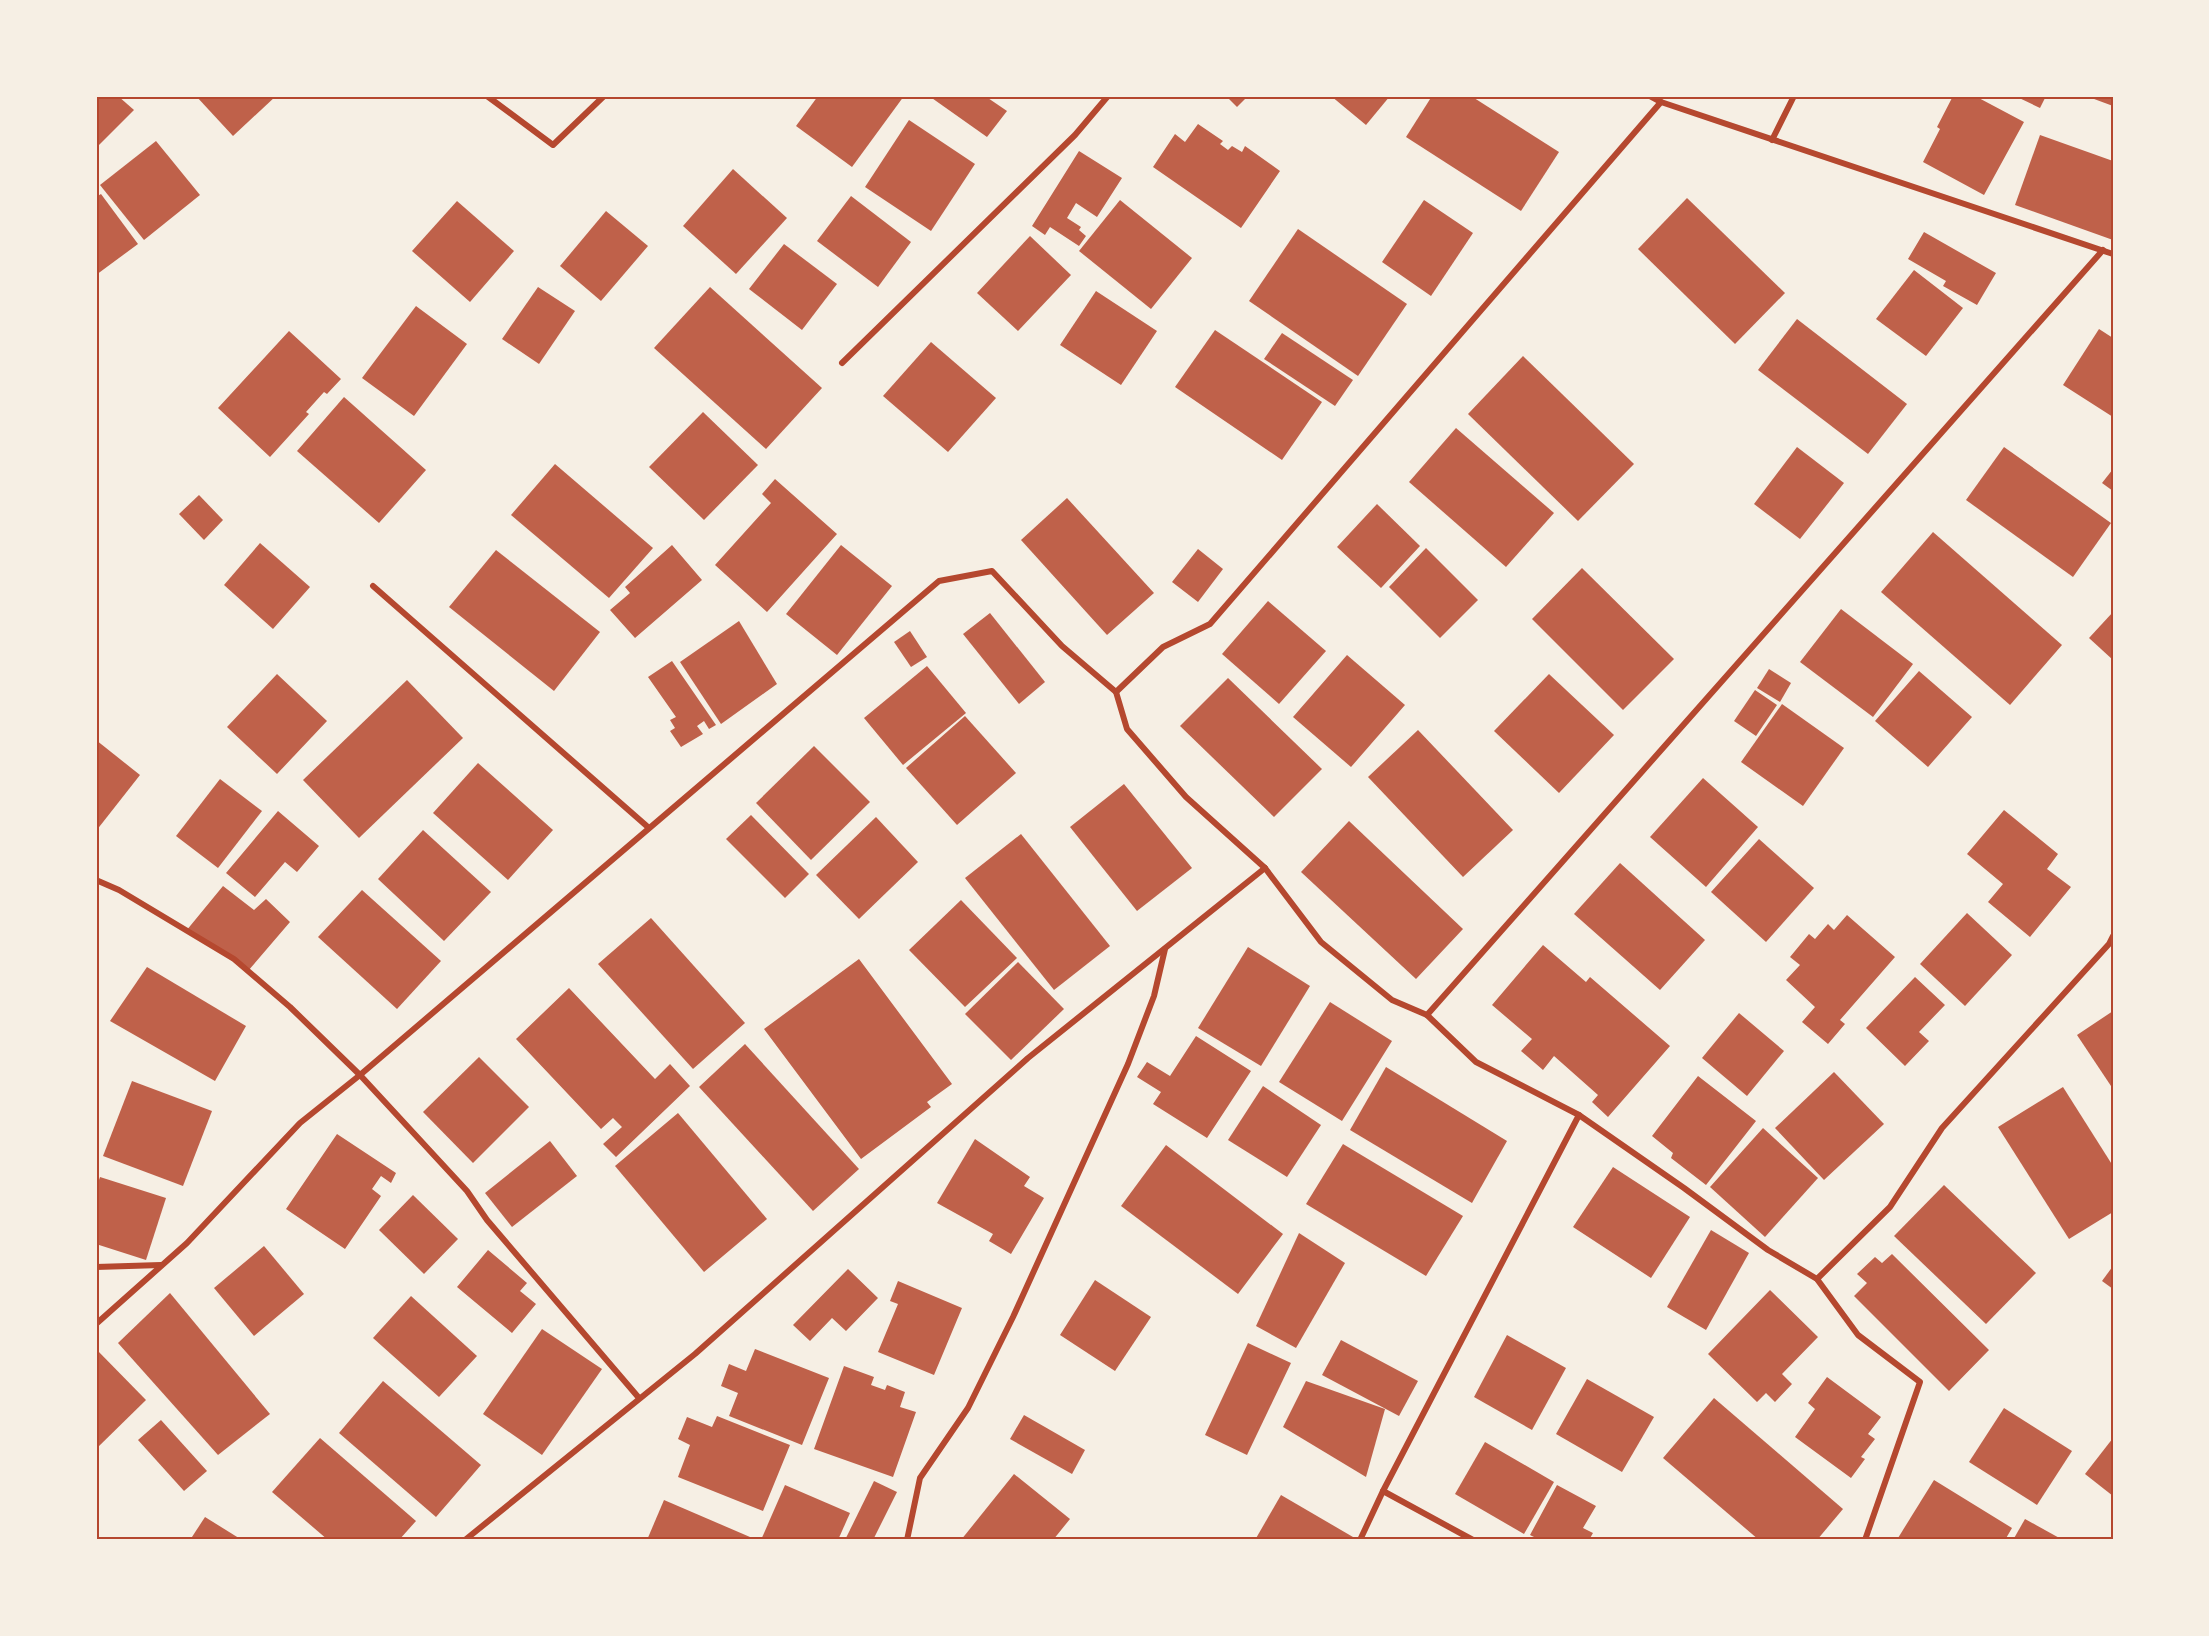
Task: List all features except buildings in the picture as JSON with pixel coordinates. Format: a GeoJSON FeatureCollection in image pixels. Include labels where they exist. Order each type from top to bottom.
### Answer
{"type":"FeatureCollection","features":[{"type":"Feature","properties":{"kind":"street"},"geometry":{"type":"LineString","coordinates":[[487,96],[553,145],[604,96]]}},
{"type":"Feature","properties":{"kind":"street"},"geometry":{"type":"LineString","coordinates":[[842,363],[1075,135],[1108,96]]}},
{"type":"Feature","properties":{"kind":"street"},"geometry":{"type":"LineString","coordinates":[[1650,96],[1661,102],[1772,140],[2113,254]]}},
{"type":"Feature","properties":{"kind":"street"},"geometry":{"type":"LineString","coordinates":[[1772,140],[1794,96]]}},
{"type":"Feature","properties":{"kind":"street"},"geometry":{"type":"LineString","coordinates":[[1116,692],[1163,646],[1210,624],[1661,102]]}},
{"type":"Feature","properties":{"kind":"street"},"geometry":{"type":"LineString","coordinates":[[1427,1015],[2103,250]]}},
{"type":"Feature","properties":{"kind":"street"},"geometry":{"type":"LineString","coordinates":[[96,1324],[187,1243],[300,1123],[360,1075],[939,581],[992,572],[1062,646],[1116,692],[1128,729],[1186,797],[1265,868],[1321,942],[1392,1000],[1427,1015],[1476,1062],[1579,1115],[1768,1250],[1817,1279],[1858,1335],[1920,1382],[1865,1540]]}},
{"type":"Feature","properties":{"kind":"street"},"geometry":{"type":"LineString","coordinates":[[373,585],[649,828]]}},
{"type":"Feature","properties":{"kind":"street"},"geometry":{"type":"LineString","coordinates":[[465,1540],[695,1354],[1028,1058],[1265,868]]}},
{"type":"Feature","properties":{"kind":"street"},"geometry":{"type":"LineString","coordinates":[[96,880],[119,890],[234,959],[290,1007],[360,1075],[466,1191],[639,1398]]}},
{"type":"Feature","properties":{"kind":"street"},"geometry":{"type":"LineString","coordinates":[[1817,1279],[1890,1207],[1942,1128],[2109,944],[2113,936]]}},
{"type":"Feature","properties":{"kind":"street"},"geometry":{"type":"LineString","coordinates":[[907,1540],[920,1478],[968,1408],[1018,1307],[1128,1064],[1154,996],[1165,948]]}},
{"type":"Feature","properties":{"kind":"street"},"geometry":{"type":"LineString","coordinates":[[1360,1540],[1383,1491],[1579,1115]]}},
{"type":"Feature","properties":{"kind":"street"},"geometry":{"type":"LineString","coordinates":[[96,1267],[162,1265]]}},
{"type":"Feature","properties":{"kind":"street"},"geometry":{"type":"LineString","coordinates":[[1383,1491],[1473,1540]]}}]}
